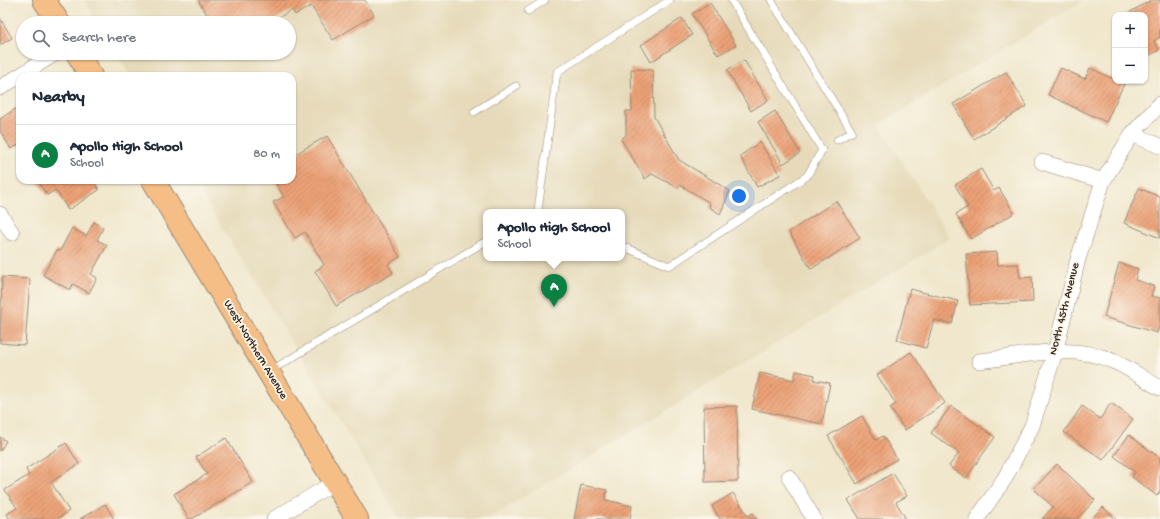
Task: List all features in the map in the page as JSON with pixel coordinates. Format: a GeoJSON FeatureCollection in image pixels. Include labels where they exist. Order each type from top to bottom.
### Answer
{"type":"FeatureCollection","features":[{"type":"Feature","properties":{"kind":"main road"},"geometry":{"type":"LineString","coordinates":[[44,0],[54,16]]}},
{"type":"Feature","properties":{"kind":"main road"},"geometry":{"type":"LineString","coordinates":[[81,60],[88,72]]}},
{"type":"Feature","properties":{"kind":"main road","name":"West Northern Avenue"},"geometry":{"type":"LineString","coordinates":[[155,184],[357,519]]}},
{"type":"Feature","properties":{"kind":"street"},"geometry":{"type":"LineString","coordinates":[[26,72],[45,60]]}},
{"type":"Feature","properties":{"kind":"street"},"geometry":{"type":"LineString","coordinates":[[0,88],[16,78]]}},
{"type":"Feature","properties":{"kind":"street","name":"North 45th Avenue"},"geometry":{"type":"LineString","coordinates":[[977,519],[1005,478],[1032,426],[1055,352],[1078,259],[1104,181],[1132,134],[1160,104]]}},
{"type":"Feature","properties":{"kind":"street"},"geometry":{"type":"LineString","coordinates":[[1132,134],[1160,146]]}},
{"type":"Feature","properties":{"kind":"street"},"geometry":{"type":"LineString","coordinates":[[1042,162],[1104,181]]}},
{"type":"Feature","properties":{"kind":"street"},"geometry":{"type":"LineString","coordinates":[[0,214],[12,233]]}},
{"type":"Feature","properties":{"kind":"street"},"geometry":{"type":"LineString","coordinates":[[979,361],[1055,352],[1080,352],[1114,361],[1160,388]]}},
{"type":"Feature","properties":{"kind":"street"},"geometry":{"type":"LineString","coordinates":[[789,477],[814,519]]}},
{"type":"Feature","properties":{"kind":"street"},"geometry":{"type":"LineString","coordinates":[[274,519],[334,482]]}},
{"type":"Feature","properties":{"kind":"lane"},"geometry":{"type":"LineString","coordinates":[[528,11],[545,0]]}},
{"type":"Feature","properties":{"kind":"lane"},"geometry":{"type":"LineString","coordinates":[[538,209],[557,72],[670,0]]}},
{"type":"Feature","properties":{"kind":"lane"},"geometry":{"type":"LineString","coordinates":[[625,247],[669,266],[806,176],[822,150],[731,0]]}},
{"type":"Feature","properties":{"kind":"lane"},"geometry":{"type":"LineString","coordinates":[[771,0],[852,132],[837,140]]}},
{"type":"Feature","properties":{"kind":"lane"},"geometry":{"type":"LineString","coordinates":[[474,112],[516,86]]}},
{"type":"Feature","properties":{"kind":"lane"},"geometry":{"type":"LineString","coordinates":[[268,372],[483,243]]}},
{"type":"Feature","properties":{"kind":"shaded area"},"geometry":{"type":"Polygon","coordinates":[[[84,0],[1084,0],[879,125],[950,238],[488,519],[400,519],[195,184],[296,184],[296,72],[128,72],[120,60],[296,60],[296,16],[94,16],[84,0]]]}},
{"type":"Feature","properties":{"kind":"building"},"geometry":{"type":"Polygon","coordinates":[[[198,0],[365,0],[374,15],[333,40],[311,6],[295,15],[292,10],[281,16],[208,16],[198,0]]]}},
{"type":"Feature","properties":{"kind":"building"},"geometry":{"type":"Polygon","coordinates":[[[1151,0],[1160,0],[1160,37],[1154,41],[1159,50],[1148,56],[1148,12],[1130,12],[1151,0]]]}},
{"type":"Feature","properties":{"kind":"building"},"geometry":{"type":"Polygon","coordinates":[[[710,3],[736,45],[718,55],[692,14],[710,3]]]}},
{"type":"Feature","properties":{"kind":"building"},"geometry":{"type":"Polygon","coordinates":[[[0,18],[12,38],[0,45],[0,18]]]}},
{"type":"Feature","properties":{"kind":"building"},"geometry":{"type":"Polygon","coordinates":[[[682,18],[692,35],[651,62],[641,45],[682,18]]]}},
{"type":"Feature","properties":{"kind":"building"},"geometry":{"type":"Polygon","coordinates":[[[744,60],[768,100],[751,111],[727,70],[744,60]]]}},
{"type":"Feature","properties":{"kind":"building"},"geometry":{"type":"Polygon","coordinates":[[[1061,68],[1085,79],[1090,68],[1112,78],[1112,84],[1124,84],[1106,122],[1048,95],[1061,68]]]}},
{"type":"Feature","properties":{"kind":"building"},"geometry":{"type":"Polygon","coordinates":[[[631,69],[653,70],[654,117],[679,160],[730,191],[720,214],[709,207],[710,203],[680,185],[678,188],[652,174],[645,179],[621,139],[626,135],[626,111],[632,111],[631,69]]]}},
{"type":"Feature","properties":{"kind":"building"},"geometry":{"type":"Polygon","coordinates":[[[1006,72],[1027,106],[974,139],[953,104],[1006,72]]]}},
{"type":"Feature","properties":{"kind":"building"},"geometry":{"type":"Polygon","coordinates":[[[16,109],[16,146],[11,149],[0,131],[0,119],[16,109]]]}},
{"type":"Feature","properties":{"kind":"building"},"geometry":{"type":"Polygon","coordinates":[[[775,111],[800,153],[783,164],[758,122],[775,111]]]}},
{"type":"Feature","properties":{"kind":"building"},"geometry":{"type":"Polygon","coordinates":[[[327,136],[400,257],[388,264],[393,273],[336,306],[315,271],[324,265],[305,232],[295,238],[273,202],[284,197],[276,184],[296,184],[296,154],[327,136]]]}},
{"type":"Feature","properties":{"kind":"building"},"geometry":{"type":"Polygon","coordinates":[[[760,142],[780,175],[757,187],[740,156],[760,142]]]}},
{"type":"Feature","properties":{"kind":"building"},"geometry":{"type":"Polygon","coordinates":[[[981,169],[994,191],[999,188],[1014,213],[971,239],[956,214],[968,207],[955,185],[981,169]]]}},
{"type":"Feature","properties":{"kind":"building"},"geometry":{"type":"Polygon","coordinates":[[[40,184],[95,184],[99,190],[68,210],[56,190],[47,195],[40,184]]]}},
{"type":"Feature","properties":{"kind":"building"},"geometry":{"type":"Polygon","coordinates":[[[1139,188],[1160,197],[1160,238],[1124,223],[1139,188]]]}},
{"type":"Feature","properties":{"kind":"building"},"geometry":{"type":"Polygon","coordinates":[[[836,201],[860,238],[811,269],[789,232],[836,201]]]}},
{"type":"Feature","properties":{"kind":"building"},"geometry":{"type":"Polygon","coordinates":[[[94,222],[103,228],[97,240],[107,245],[91,274],[97,278],[89,293],[73,284],[70,290],[43,275],[57,250],[60,251],[72,228],[86,236],[94,222]]]}},
{"type":"Feature","properties":{"kind":"building"},"geometry":{"type":"Polygon","coordinates":[[[997,252],[998,265],[1018,264],[1020,278],[1032,277],[1033,302],[970,305],[966,254],[997,252]]]}},
{"type":"Feature","properties":{"kind":"building"},"geometry":{"type":"Polygon","coordinates":[[[1119,263],[1138,269],[1135,280],[1154,286],[1151,296],[1160,298],[1160,324],[1157,333],[1104,317],[1119,263]]]}},
{"type":"Feature","properties":{"kind":"building"},"geometry":{"type":"Polygon","coordinates":[[[2,277],[30,279],[25,345],[0,343],[2,277]]]}},
{"type":"Feature","properties":{"kind":"building"},"geometry":{"type":"Polygon","coordinates":[[[910,289],[958,301],[952,324],[934,320],[926,348],[897,340],[910,289]]]}},
{"type":"Feature","properties":{"kind":"building"},"geometry":{"type":"Polygon","coordinates":[[[911,352],[945,403],[905,430],[890,408],[896,404],[877,375],[911,352]]]}},
{"type":"Feature","properties":{"kind":"building"},"geometry":{"type":"Polygon","coordinates":[[[796,371],[815,375],[814,380],[830,383],[822,424],[752,409],[760,373],[794,380],[796,371]]]}},
{"type":"Feature","properties":{"kind":"building"},"geometry":{"type":"Polygon","coordinates":[[[1111,403],[1133,419],[1103,460],[1064,432],[1082,406],[1100,419],[1111,403]]]}},
{"type":"Feature","properties":{"kind":"building"},"geometry":{"type":"Polygon","coordinates":[[[737,406],[738,481],[705,482],[704,407],[737,406]]]}},
{"type":"Feature","properties":{"kind":"building"},"geometry":{"type":"Polygon","coordinates":[[[951,406],[995,437],[966,478],[949,466],[959,453],[931,433],[951,406]]]}},
{"type":"Feature","properties":{"kind":"building"},"geometry":{"type":"Polygon","coordinates":[[[862,416],[876,440],[883,436],[897,459],[857,484],[828,436],[862,416]]]}},
{"type":"Feature","properties":{"kind":"building"},"geometry":{"type":"Polygon","coordinates":[[[1129,435],[1160,458],[1160,491],[1157,496],[1132,477],[1135,472],[1114,456],[1129,435]]]}},
{"type":"Feature","properties":{"kind":"building"},"geometry":{"type":"Polygon","coordinates":[[[0,437],[6,441],[0,451],[0,437]]]}},
{"type":"Feature","properties":{"kind":"building"},"geometry":{"type":"Polygon","coordinates":[[[226,438],[253,482],[192,519],[189,519],[174,494],[207,474],[196,457],[226,438]]]}},
{"type":"Feature","properties":{"kind":"building"},"geometry":{"type":"Polygon","coordinates":[[[66,443],[79,464],[51,482],[69,511],[57,519],[10,519],[7,514],[17,508],[5,490],[29,475],[26,469],[66,443]]]}},
{"type":"Feature","properties":{"kind":"building"},"geometry":{"type":"Polygon","coordinates":[[[1057,464],[1095,500],[1077,519],[1042,519],[1053,507],[1034,489],[1057,464]]]}},
{"type":"Feature","properties":{"kind":"building"},"geometry":{"type":"Polygon","coordinates":[[[893,473],[907,496],[896,502],[906,519],[860,519],[848,500],[893,473]]]}},
{"type":"Feature","properties":{"kind":"building"},"geometry":{"type":"Polygon","coordinates":[[[581,485],[607,490],[605,500],[632,506],[630,519],[574,519],[581,485]]]}},
{"type":"Feature","properties":{"kind":"building"},"geometry":{"type":"Polygon","coordinates":[[[733,493],[748,516],[753,513],[757,519],[720,519],[712,506],[733,493]]]}},
{"type":"Feature","properties":{"kind":"building"},"geometry":{"type":"Polygon","coordinates":[[[105,504],[114,519],[80,519],[105,504]]]}},
{"type":"Feature","properties":{"kind":"building"},"geometry":{"type":"Polygon","coordinates":[[[1103,507],[1116,519],[1091,519],[1103,507]]]}},
{"type":"Feature","properties":{"kind":"place","name":"Apollo High School"},"geometry":{"type":"Point","coordinates":[554,307]}}]}
